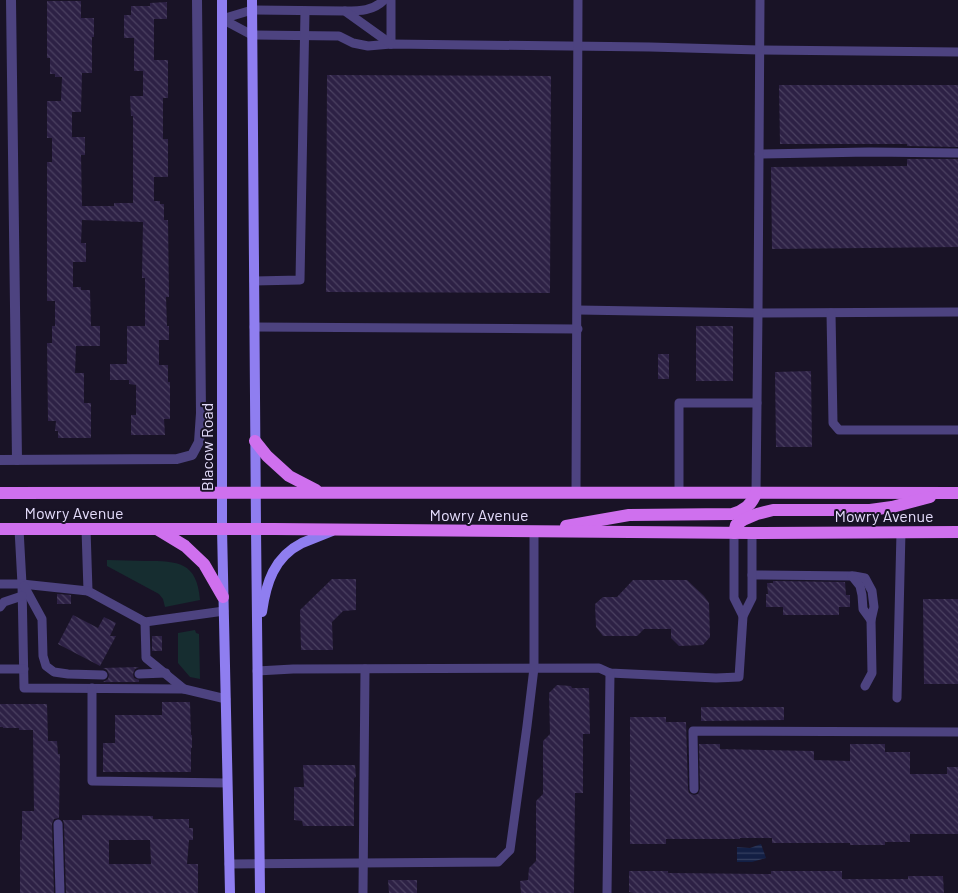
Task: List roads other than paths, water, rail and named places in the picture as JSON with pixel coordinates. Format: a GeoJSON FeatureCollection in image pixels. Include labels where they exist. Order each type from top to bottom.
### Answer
{"type":"FeatureCollection","features":[{"type":"Feature","properties":{"kind":"main road","name":"Blacow Road"},"geometry":{"type":"LineString","coordinates":[[222,0],[222,529],[230,893]]}},
{"type":"Feature","properties":{"kind":"main road"},"geometry":{"type":"LineString","coordinates":[[252,5],[260,893]]}},
{"type":"Feature","properties":{"kind":"main road"},"geometry":{"type":"LineString","coordinates":[[255,441],[267,456],[289,476],[318,492]]}},
{"type":"Feature","properties":{"kind":"main road","name":"Mowry Avenue"},"geometry":{"type":"LineString","coordinates":[[0,493],[954,493]]}},
{"type":"Feature","properties":{"kind":"main road"},"geometry":{"type":"LineString","coordinates":[[534,531],[629,515],[732,514],[740,512],[749,506],[756,493]]}},
{"type":"Feature","properties":{"kind":"main road"},"geometry":{"type":"LineString","coordinates":[[734,533],[736,525],[743,520],[772,510],[870,510],[954,493]]}},
{"type":"Feature","properties":{"kind":"main road","name":"Mowry Avenue"},"geometry":{"type":"LineString","coordinates":[[0,529],[256,529],[752,534],[958,532]]}},
{"type":"Feature","properties":{"kind":"main road"},"geometry":{"type":"LineString","coordinates":[[157,529],[185,546],[204,564],[223,597]]}},
{"type":"Feature","properties":{"kind":"main road"},"geometry":{"type":"LineString","coordinates":[[258,640],[263,603],[270,576],[277,564],[301,544],[335,530]]}},
{"type":"Feature","properties":{"kind":"street"},"geometry":{"type":"LineString","coordinates":[[0,460],[17,460],[11,0]]}},
{"type":"Feature","properties":{"kind":"street","name":"Blacow Road"},"geometry":{"type":"LineString","coordinates":[[17,460],[177,459],[192,455],[199,442],[202,413],[197,0]]}},
{"type":"Feature","properties":{"kind":"lane"},"geometry":{"type":"LineString","coordinates":[[222,19],[252,5],[305,11],[364,11],[379,5],[384,0]]}},
{"type":"Feature","properties":{"kind":"lane"},"geometry":{"type":"LineString","coordinates":[[391,0],[391,44]]}},
{"type":"Feature","properties":{"kind":"lane"},"geometry":{"type":"LineString","coordinates":[[576,493],[578,0]]}},
{"type":"Feature","properties":{"kind":"lane"},"geometry":{"type":"LineString","coordinates":[[756,493],[760,0]]}},
{"type":"Feature","properties":{"kind":"lane"},"geometry":{"type":"LineString","coordinates":[[254,281],[300,280],[305,11]]}},
{"type":"Feature","properties":{"kind":"lane"},"geometry":{"type":"LineString","coordinates":[[345,11],[391,44]]}},
{"type":"Feature","properties":{"kind":"lane"},"geometry":{"type":"LineString","coordinates":[[222,19],[252,35],[339,36],[354,43],[368,46],[391,44],[958,52]]}},
{"type":"Feature","properties":{"kind":"lane"},"geometry":{"type":"LineString","coordinates":[[759,154],[958,153]]}},
{"type":"Feature","properties":{"kind":"lane"},"geometry":{"type":"LineString","coordinates":[[578,310],[758,313],[958,312]]}},
{"type":"Feature","properties":{"kind":"lane"},"geometry":{"type":"LineString","coordinates":[[831,312],[833,423],[840,430],[958,430]]}},
{"type":"Feature","properties":{"kind":"lane"},"geometry":{"type":"LineString","coordinates":[[254,327],[578,329]]}},
{"type":"Feature","properties":{"kind":"lane"},"geometry":{"type":"LineString","coordinates":[[679,493],[679,403],[757,403]]}},
{"type":"Feature","properties":{"kind":"lane"},"geometry":{"type":"LineString","coordinates":[[19,529],[24,688],[184,689],[226,699]]}},
{"type":"Feature","properties":{"kind":"lane"},"geometry":{"type":"LineString","coordinates":[[86,529],[88,591]]}},
{"type":"Feature","properties":{"kind":"lane"},"geometry":{"type":"LineString","coordinates":[[230,864],[498,862],[510,850],[534,668],[534,531]]}},
{"type":"Feature","properties":{"kind":"lane"},"geometry":{"type":"LineString","coordinates":[[897,698],[901,532]]}},
{"type":"Feature","properties":{"kind":"lane"},"geometry":{"type":"LineString","coordinates":[[734,533],[734,598],[743,616]]}},
{"type":"Feature","properties":{"kind":"lane"},"geometry":{"type":"LineString","coordinates":[[257,671],[599,668],[610,673],[716,678],[739,677],[743,616],[752,598],[752,534]]}},
{"type":"Feature","properties":{"kind":"lane"},"geometry":{"type":"LineString","coordinates":[[752,575],[860,576],[865,578],[872,591],[874,607],[871,620],[872,673],[865,686]]}},
{"type":"Feature","properties":{"kind":"lane"},"geometry":{"type":"LineString","coordinates":[[0,584],[22,584],[88,591],[145,622],[224,611]]}},
{"type":"Feature","properties":{"kind":"lane"},"geometry":{"type":"LineString","coordinates":[[22,584],[42,619],[43,656],[46,666],[54,672],[103,675]]}},
{"type":"Feature","properties":{"kind":"lane"},"geometry":{"type":"LineString","coordinates":[[0,607],[4,602],[22,596]]}},
{"type":"Feature","properties":{"kind":"lane"},"geometry":{"type":"LineString","coordinates":[[145,622],[146,658],[184,689]]}},
{"type":"Feature","properties":{"kind":"lane"},"geometry":{"type":"LineString","coordinates":[[0,669],[24,669]]}},
{"type":"Feature","properties":{"kind":"lane"},"geometry":{"type":"LineString","coordinates":[[363,893],[365,669]]}},
{"type":"Feature","properties":{"kind":"lane"},"geometry":{"type":"LineString","coordinates":[[139,674],[166,673]]}},
{"type":"Feature","properties":{"kind":"lane"},"geometry":{"type":"LineString","coordinates":[[607,893],[610,673]]}},
{"type":"Feature","properties":{"kind":"lane"},"geometry":{"type":"LineString","coordinates":[[92,688],[92,781],[228,783]]}},
{"type":"Feature","properties":{"kind":"lane"},"geometry":{"type":"LineString","coordinates":[[694,789],[693,731],[958,732]]}},
{"type":"Feature","properties":{"kind":"lane"},"geometry":{"type":"LineString","coordinates":[[58,824],[60,893]]}},
{"type":"Feature","properties":{"kind":"water"},"geometry":{"type":"Polygon","coordinates":[[[761,844],[766,858],[752,862],[737,862],[737,847],[750,848],[761,844]]]}}]}
